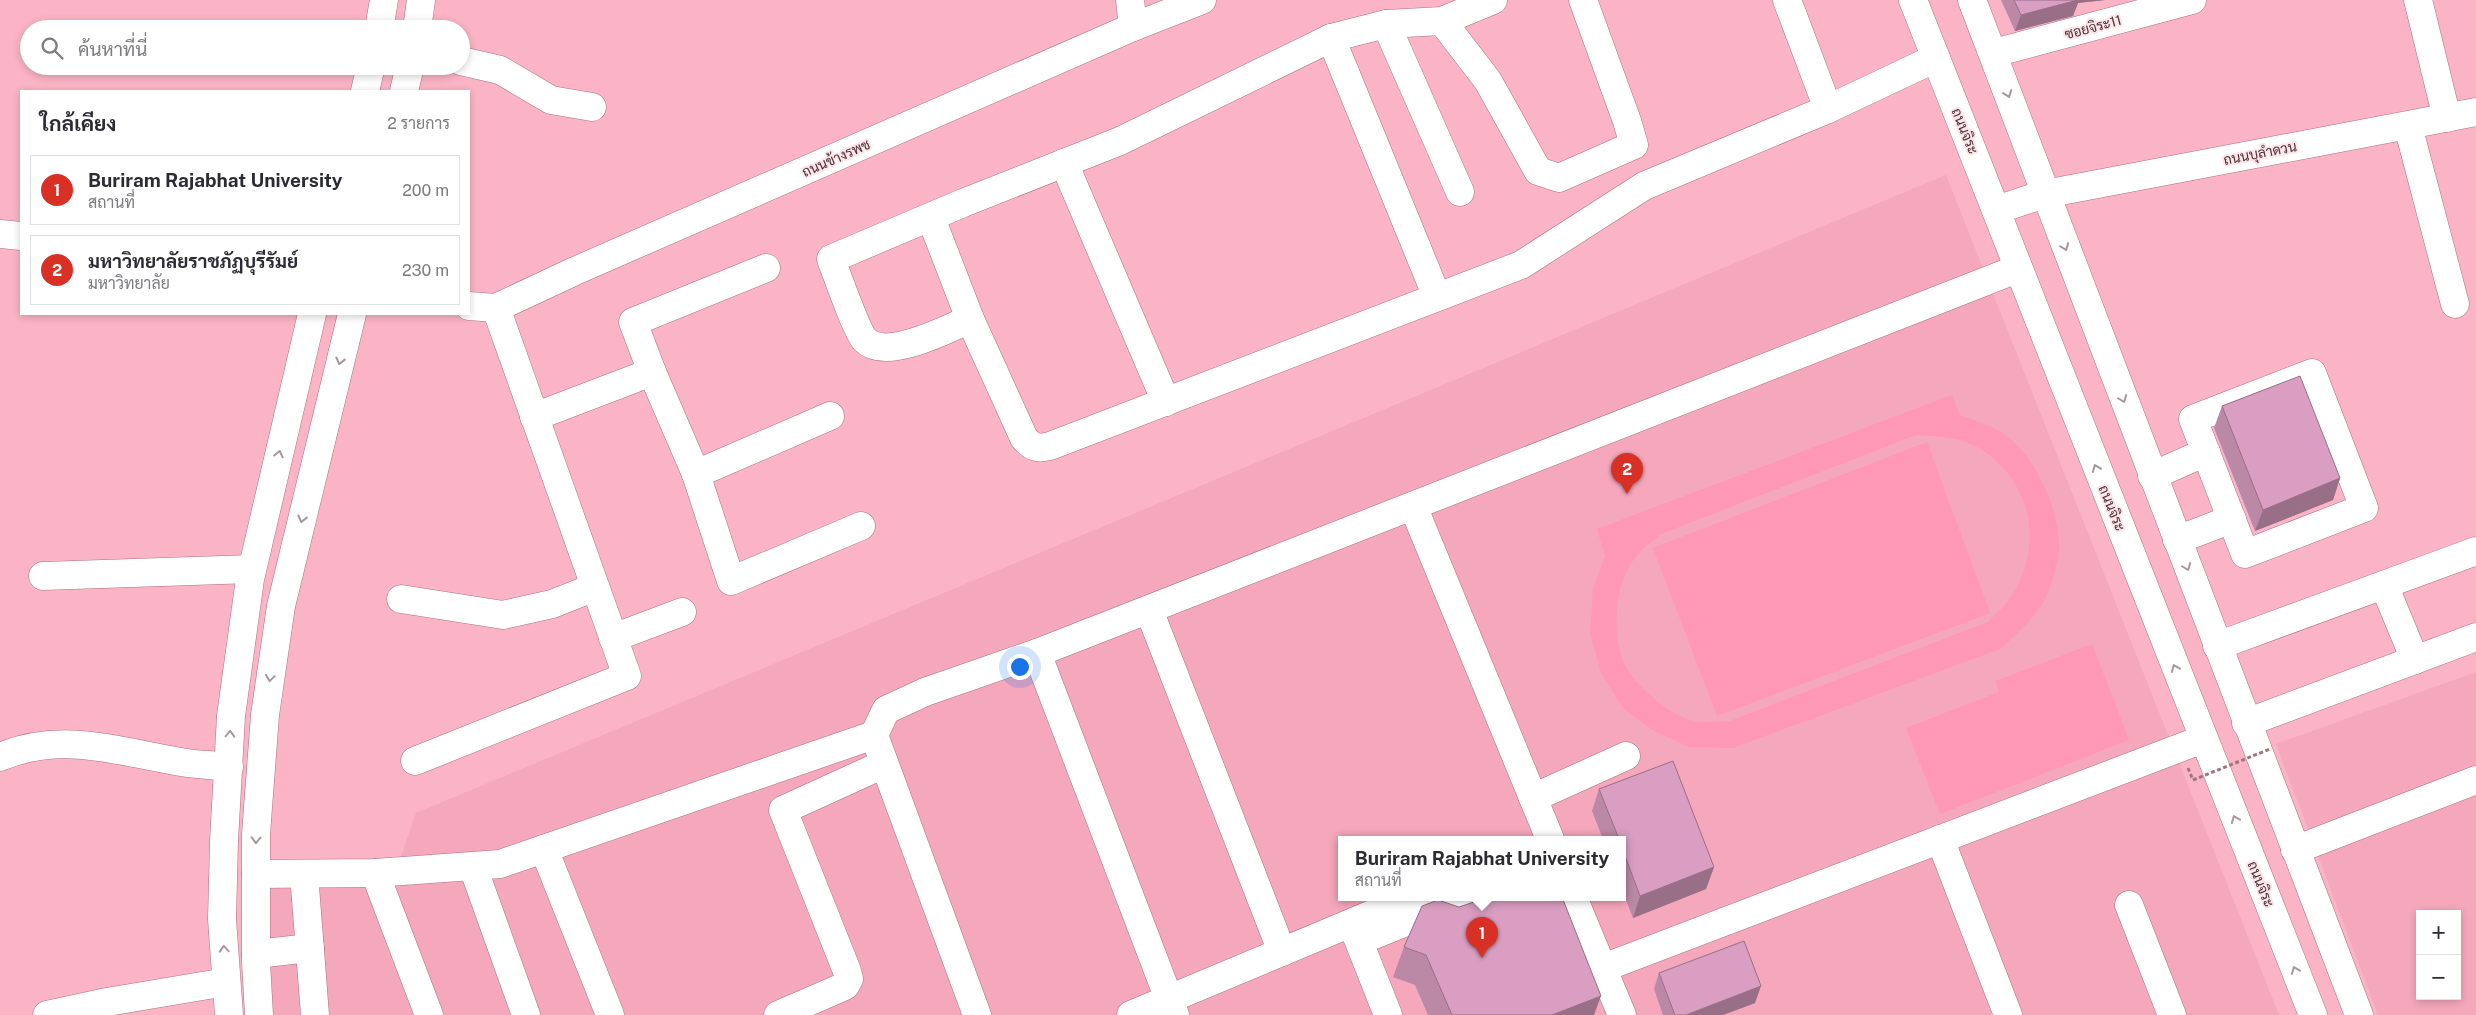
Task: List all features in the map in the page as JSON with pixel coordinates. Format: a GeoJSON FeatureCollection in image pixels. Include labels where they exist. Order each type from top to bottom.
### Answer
{"type":"FeatureCollection","features":[{"type":"Feature","properties":{"kind":"street"},"geometry":{"type":"LineString","coordinates":[[381,20],[384,0]]}},
{"type":"Feature","properties":{"kind":"street"},"geometry":{"type":"LineString","coordinates":[[418,20],[421,0]]}},
{"type":"Feature","properties":{"kind":"street"},"geometry":{"type":"LineString","coordinates":[[1130,0],[1134,27]]}},
{"type":"Feature","properties":{"kind":"street","name":"ถนนข้างรพช"},"geometry":{"type":"LineString","coordinates":[[470,306],[496,308],[1134,27],[1202,0]]}},
{"type":"Feature","properties":{"kind":"street"},"geometry":{"type":"LineString","coordinates":[[970,319],[912,342],[892,347],[872,345],[864,340],[861,334],[831,259],[963,203],[1120,141],[1332,38],[1386,24],[1442,21],[1493,0]]}},
{"type":"Feature","properties":{"kind":"street"},"geometry":{"type":"LineString","coordinates":[[1442,21],[1488,81],[1538,171],[1559,178],[1634,145],[1583,0]]}},
{"type":"Feature","properties":{"kind":"street"},"geometry":{"type":"LineString","coordinates":[[1787,0],[1828,110]]}},
{"type":"Feature","properties":{"kind":"street","name":"ถนนจิระ"},"geometry":{"type":"LineString","coordinates":[[1913,0],[1996,210],[2017,269],[2313,1015]]}},
{"type":"Feature","properties":{"kind":"street"},"geometry":{"type":"LineString","coordinates":[[1972,0],[1994,53],[2045,194],[2176,540],[2359,1015]]}},
{"type":"Feature","properties":{"kind":"street","name":"ซอยจิระ11"},"geometry":{"type":"LineString","coordinates":[[1994,53],[2192,0]]}},
{"type":"Feature","properties":{"kind":"street"},"geometry":{"type":"LineString","coordinates":[[2418,0],[2448,118]]}},
{"type":"Feature","properties":{"kind":"street"},"geometry":{"type":"LineString","coordinates":[[1386,24],[1460,192]]}},
{"type":"Feature","properties":{"kind":"street"},"geometry":{"type":"LineString","coordinates":[[1332,38],[1437,297]]}},
{"type":"Feature","properties":{"kind":"street"},"geometry":{"type":"LineString","coordinates":[[931,218],[970,319],[1024,438],[1038,449],[1166,402],[1520,265],[1644,186],[1828,110],[1936,58]]}},
{"type":"Feature","properties":{"kind":"street"},"geometry":{"type":"LineString","coordinates":[[470,63],[500,70],[550,100],[592,107]]}},
{"type":"Feature","properties":{"kind":"street"},"geometry":{"type":"LineString","coordinates":[[366,90],[369,75]]}},
{"type":"Feature","properties":{"kind":"street"},"geometry":{"type":"LineString","coordinates":[[404,90],[408,75]]}},
{"type":"Feature","properties":{"kind":"street","name":"ถนนบุลำดวน"},"geometry":{"type":"LineString","coordinates":[[1996,210],[2045,194],[2476,112]]}},
{"type":"Feature","properties":{"kind":"street"},"geometry":{"type":"LineString","coordinates":[[2408,126],[2455,304]]}},
{"type":"Feature","properties":{"kind":"street"},"geometry":{"type":"LineString","coordinates":[[1064,163],[1166,402]]}},
{"type":"Feature","properties":{"kind":"street"},"geometry":{"type":"LineString","coordinates":[[0,234],[20,236]]}},
{"type":"Feature","properties":{"kind":"street"},"geometry":{"type":"LineString","coordinates":[[766,268],[633,322],[652,372],[696,474],[731,581],[861,526]]}},
{"type":"Feature","properties":{"kind":"street"},"geometry":{"type":"LineString","coordinates":[[977,1015],[874,735],[886,710],[925,692],[1037,653],[1149,610],[2017,269]]}},
{"type":"Feature","properties":{"kind":"street"},"geometry":{"type":"LineString","coordinates":[[415,761],[627,676],[496,308]]}},
{"type":"Feature","properties":{"kind":"street"},"geometry":{"type":"LineString","coordinates":[[229,1015],[222,919],[231,716],[252,569],[312,315]]}},
{"type":"Feature","properties":{"kind":"street"},"geometry":{"type":"LineString","coordinates":[[260,1015],[256,954],[256,834],[265,715],[281,606],[352,315]]}},
{"type":"Feature","properties":{"kind":"street"},"geometry":{"type":"LineString","coordinates":[[534,417],[652,372]]}},
{"type":"Feature","properties":{"kind":"street"},"geometry":{"type":"LineString","coordinates":[[2312,373],[2364,508],[2245,554],[2206,452],[2193,419],[2312,373]]}},
{"type":"Feature","properties":{"kind":"street"},"geometry":{"type":"LineString","coordinates":[[696,474],[830,416]]}},
{"type":"Feature","properties":{"kind":"street"},"geometry":{"type":"LineString","coordinates":[[2152,476],[2206,452]]}},
{"type":"Feature","properties":{"kind":"street"},"geometry":{"type":"LineString","coordinates":[[1413,506],[1549,836]]}},
{"type":"Feature","properties":{"kind":"street"},"geometry":{"type":"LineString","coordinates":[[2176,540],[2232,519]]}},
{"type":"Feature","properties":{"kind":"street"},"geometry":{"type":"LineString","coordinates":[[2217,646],[2476,551]]}},
{"type":"Feature","properties":{"kind":"street"},"geometry":{"type":"LineString","coordinates":[[43,576],[252,569]]}},
{"type":"Feature","properties":{"kind":"street"},"geometry":{"type":"LineString","coordinates":[[2384,584],[2415,660]]}},
{"type":"Feature","properties":{"kind":"street"},"geometry":{"type":"LineString","coordinates":[[401,599],[503,614],[552,604],[595,587]]}},
{"type":"Feature","properties":{"kind":"street"},"geometry":{"type":"LineString","coordinates":[[1149,610],[1282,952]]}},
{"type":"Feature","properties":{"kind":"street"},"geometry":{"type":"LineString","coordinates":[[613,638],[682,612]]}},
{"type":"Feature","properties":{"kind":"street"},"geometry":{"type":"LineString","coordinates":[[2246,722],[2476,637]]}},
{"type":"Feature","properties":{"kind":"street"},"geometry":{"type":"LineString","coordinates":[[1037,653],[1172,1007]]}},
{"type":"Feature","properties":{"kind":"street"},"geometry":{"type":"LineString","coordinates":[[256,874],[375,873],[500,864],[874,735]]}},
{"type":"Feature","properties":{"kind":"street"},"geometry":{"type":"LineString","coordinates":[[1603,968],[2204,739]]}},
{"type":"Feature","properties":{"kind":"street"},"geometry":{"type":"LineString","coordinates":[[0,757],[14,751],[43,745],[74,743],[188,763],[229,766]]}},
{"type":"Feature","properties":{"kind":"street"},"geometry":{"type":"LineString","coordinates":[[1533,798],[1626,756]]}},
{"type":"Feature","properties":{"kind":"street"},"geometry":{"type":"LineString","coordinates":[[778,1015],[845,986],[849,979],[783,810],[884,764]]}},
{"type":"Feature","properties":{"kind":"street"},"geometry":{"type":"LineString","coordinates":[[2295,850],[2476,780]]}},
{"type":"Feature","properties":{"kind":"street"},"geometry":{"type":"LineString","coordinates":[[1940,840],[2008,1015]]}},
{"type":"Feature","properties":{"kind":"street"},"geometry":{"type":"LineString","coordinates":[[544,849],[610,1015]]}},
{"type":"Feature","properties":{"kind":"street"},"geometry":{"type":"LineString","coordinates":[[473,867],[526,1015]]}},
{"type":"Feature","properties":{"kind":"street"},"geometry":{"type":"LineString","coordinates":[[375,873],[430,1015]]}},
{"type":"Feature","properties":{"kind":"street"},"geometry":{"type":"LineString","coordinates":[[304,874],[315,1015]]}},
{"type":"Feature","properties":{"kind":"street"},"geometry":{"type":"LineString","coordinates":[[1355,932],[1406,901]]}},
{"type":"Feature","properties":{"kind":"street"},"geometry":{"type":"LineString","coordinates":[[1131,1015],[1172,1007],[1282,952],[1355,932],[1453,901]]}},
{"type":"Feature","properties":{"kind":"street"},"geometry":{"type":"LineString","coordinates":[[1575,901],[1622,1015]]}},
{"type":"Feature","properties":{"kind":"street"},"geometry":{"type":"LineString","coordinates":[[2129,905],[2172,1015]]}},
{"type":"Feature","properties":{"kind":"street"},"geometry":{"type":"LineString","coordinates":[[1355,932],[1388,1015]]}},
{"type":"Feature","properties":{"kind":"street"},"geometry":{"type":"LineString","coordinates":[[256,954],[310,948]]}},
{"type":"Feature","properties":{"kind":"street"},"geometry":{"type":"LineString","coordinates":[[47,1015],[107,1002],[226,982]]}},
{"type":"Feature","properties":{"kind":"path"},"geometry":{"type":"LineString","coordinates":[[2193,780],[2270,749]]}},
{"type":"Feature","properties":{"kind":"shaded area"},"geometry":{"type":"Polygon","coordinates":[[[1946,175],[2279,1015],[271,1015],[265,864],[399,862],[416,813],[1946,175]]]}},
{"type":"Feature","properties":{"kind":"shaded area"},"geometry":{"type":"Polygon","coordinates":[[[1952,395],[1960,415],[1989,426],[2008,437],[2032,464],[2047,492],[2052,506],[2056,521],[2059,549],[2056,570],[2045,599],[2028,622],[2000,649],[1733,748],[1689,747],[1654,731],[1622,707],[1601,672],[1590,634],[1593,589],[1605,556],[1597,529],[1952,395]],[[1916,435],[1661,534],[1646,546],[1630,565],[1624,577],[1617,603],[1616,616],[1621,655],[1625,665],[1640,685],[1671,711],[1692,721],[1730,721],[1988,622],[2011,597],[2022,577],[2028,557],[2030,536],[2028,515],[2021,496],[2011,478],[1997,461],[1979,448],[1957,439],[1916,435]]]}},
{"type":"Feature","properties":{"kind":"shaded area"},"geometry":{"type":"Polygon","coordinates":[[[1927,442],[1990,613],[1717,716],[1653,548],[1927,442]]]}},
{"type":"Feature","properties":{"kind":"shaded area"},"geometry":{"type":"Polygon","coordinates":[[[2092,644],[2129,740],[1940,814],[1906,728],[1999,692],[1996,681],[2092,644]]]}},
{"type":"Feature","properties":{"kind":"shaded area"},"geometry":{"type":"Polygon","coordinates":[[[2476,672],[2476,1015],[2378,1015],[2276,744],[2476,672]]]}},
{"type":"Feature","properties":{"kind":"building"},"geometry":{"type":"Polygon","coordinates":[[[2014,0],[2078,0],[2021,15],[2014,0]]]}},
{"type":"Feature","properties":{"kind":"building"},"geometry":{"type":"Polygon","coordinates":[[[2300,376],[2340,478],[2263,510],[2222,406],[2300,376]]]}},
{"type":"Feature","properties":{"kind":"building"},"geometry":{"type":"Polygon","coordinates":[[[1673,761],[1714,867],[1640,896],[1626,859],[1626,836],[1618,836],[1599,789],[1673,761]]]}},
{"type":"Feature","properties":{"kind":"building"},"geometry":{"type":"Polygon","coordinates":[[[1441,901],[1459,907],[1477,901],[1564,901],[1601,996],[1552,1015],[1452,1015],[1426,955],[1404,947],[1422,906],[1441,901]]]}},
{"type":"Feature","properties":{"kind":"building"},"geometry":{"type":"Polygon","coordinates":[[[1744,941],[1761,986],[1686,1015],[1675,1015],[1659,973],[1744,941]]]}},
{"type":"Feature","properties":{"kind":"place","name":"มหาวิทยาลัยราชภัฏบุรีรัมย์"},"geometry":{"type":"Point","coordinates":[1627,494]}},
{"type":"Feature","properties":{"kind":"place","name":"Buriram Rajabhat University"},"geometry":{"type":"Point","coordinates":[1482,958]}}]}
